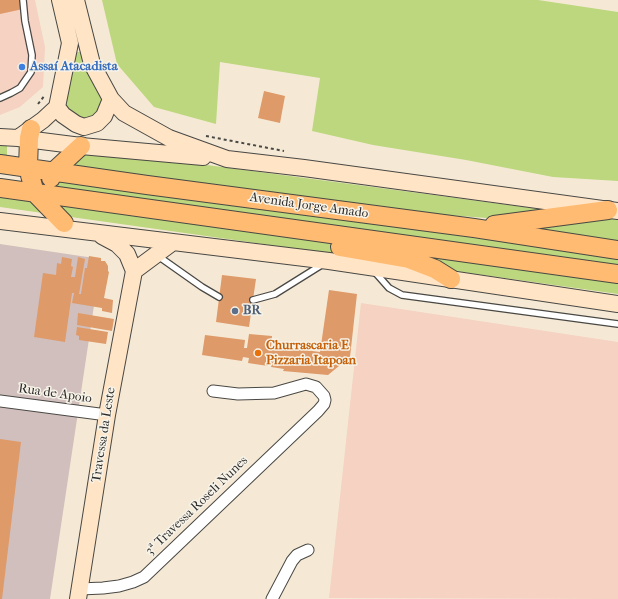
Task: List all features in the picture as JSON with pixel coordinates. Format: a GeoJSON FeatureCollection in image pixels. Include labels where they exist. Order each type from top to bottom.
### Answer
{"type":"FeatureCollection","features":[{"type":"Feature","properties":{"kind":"main road"},"geometry":{"type":"LineString","coordinates":[[26,135],[28,168],[43,194],[69,227]]}},
{"type":"Feature","properties":{"kind":"main road"},"geometry":{"type":"LineString","coordinates":[[43,194],[50,185],[53,172],[81,146]]}},
{"type":"Feature","properties":{"kind":"main road","name":"Avenida Jorge Amado"},"geometry":{"type":"LineString","coordinates":[[0,164],[474,228],[618,250]]}},
{"type":"Feature","properties":{"kind":"main road","name":"Avenida Jorge Amado"},"geometry":{"type":"LineString","coordinates":[[0,188],[618,274]]}},
{"type":"Feature","properties":{"kind":"main road"},"geometry":{"type":"LineString","coordinates":[[474,228],[613,210]]}},
{"type":"Feature","properties":{"kind":"main road"},"geometry":{"type":"LineString","coordinates":[[295,228],[318,240],[338,246],[409,259],[435,269],[451,279]]}},
{"type":"Feature","properties":{"kind":"street"},"geometry":{"type":"LineString","coordinates":[[26,135],[57,107],[70,43],[60,0]]}},
{"type":"Feature","properties":{"kind":"street"},"geometry":{"type":"LineString","coordinates":[[76,0],[92,64],[111,99],[124,113],[169,138],[227,159]]}},
{"type":"Feature","properties":{"kind":"street"},"geometry":{"type":"LineString","coordinates":[[57,107],[62,115],[76,124],[84,126],[96,123],[104,116],[111,99]]}},
{"type":"Feature","properties":{"kind":"street"},"geometry":{"type":"LineString","coordinates":[[0,137],[26,135],[81,146],[227,159],[304,168],[613,210]]}},
{"type":"Feature","properties":{"kind":"street"},"geometry":{"type":"LineString","coordinates":[[0,221],[69,227],[99,234],[370,266],[618,304]]}},
{"type":"Feature","properties":{"kind":"street"},"geometry":{"type":"LineString","coordinates":[[99,234],[117,244],[127,254],[134,271],[173,242]]}},
{"type":"Feature","properties":{"kind":"street","name":"Travessa da Leste"},"geometry":{"type":"LineString","coordinates":[[79,594],[107,415],[134,271]]}},
{"type":"Feature","properties":{"kind":"street","name":"3ª Travessa Roseli Nunes"},"geometry":{"type":"LineString","coordinates":[[79,594],[102,588],[119,586],[144,577],[324,404],[324,396],[316,387],[306,384],[274,393],[238,394],[213,391]]}},
{"type":"Feature","properties":{"kind":"street","name":"Rua de Apoio"},"geometry":{"type":"LineString","coordinates":[[0,401],[107,415]]}},
{"type":"Feature","properties":{"kind":"street"},"geometry":{"type":"LineString","coordinates":[[272,599],[292,561],[297,555],[308,550]]}},
{"type":"Feature","properties":{"kind":"lane"},"geometry":{"type":"LineString","coordinates":[[0,98],[20,88],[31,72],[32,55],[25,21],[23,0]]}},
{"type":"Feature","properties":{"kind":"lane"},"geometry":{"type":"LineString","coordinates":[[156,254],[202,287],[220,297]]}},
{"type":"Feature","properties":{"kind":"lane"},"geometry":{"type":"LineString","coordinates":[[253,300],[275,294],[329,261]]}},
{"type":"Feature","properties":{"kind":"lane"},"geometry":{"type":"LineString","coordinates":[[370,266],[389,288],[402,295],[618,324]]}},
{"type":"Feature","properties":{"kind":"path"},"geometry":{"type":"LineString","coordinates":[[38,105],[46,93]]}},
{"type":"Feature","properties":{"kind":"path"},"geometry":{"type":"LineString","coordinates":[[202,135],[289,152]]}},
{"type":"Feature","properties":{"kind":"shaded area","name":"Assaí Atacadista"},"geometry":{"type":"Polygon","coordinates":[[[0,0],[35,0],[45,47],[43,87],[20,107],[0,115],[0,0]]]}},
{"type":"Feature","properties":{"kind":"shaded area"},"geometry":{"type":"Polygon","coordinates":[[[0,244],[101,259],[50,599],[0,599],[0,244]]]}},
{"type":"Feature","properties":{"kind":"shaded area"},"geometry":{"type":"Polygon","coordinates":[[[361,303],[618,342],[618,599],[329,598],[361,303]]]}},
{"type":"Feature","properties":{"kind":"green space"},"geometry":{"type":"Polygon","coordinates":[[[102,0],[538,0],[618,12],[618,181],[553,177],[466,160],[373,145],[312,131],[320,78],[220,62],[216,124],[154,107],[117,64],[102,0]]]}},
{"type":"Feature","properties":{"kind":"green space"},"geometry":{"type":"Polygon","coordinates":[[[75,52],[81,52],[101,96],[103,106],[98,116],[77,121],[64,104],[75,52]]]}},
{"type":"Feature","properties":{"kind":"green space"},"geometry":{"type":"Polygon","coordinates":[[[0,144],[7,145],[7,159],[0,158],[0,144]]]}},
{"type":"Feature","properties":{"kind":"green space"},"geometry":{"type":"Polygon","coordinates":[[[87,155],[169,160],[554,211],[487,218],[378,210],[66,167],[76,157],[87,155]]]}},
{"type":"Feature","properties":{"kind":"green space"},"geometry":{"type":"Polygon","coordinates":[[[56,179],[618,258],[618,265],[57,189],[56,179]]]}},
{"type":"Feature","properties":{"kind":"green space"},"geometry":{"type":"Polygon","coordinates":[[[0,193],[618,279],[618,294],[0,207],[0,193]]]}},
{"type":"Feature","properties":{"kind":"green space"},"geometry":{"type":"Polygon","coordinates":[[[611,218],[618,219],[618,243],[508,228],[611,218]]]}},
{"type":"Feature","properties":{"kind":"building"},"geometry":{"type":"Polygon","coordinates":[[[0,0],[21,0],[23,9],[0,14],[0,0]]]}},
{"type":"Feature","properties":{"kind":"building"},"geometry":{"type":"Polygon","coordinates":[[[264,91],[285,96],[280,123],[258,118],[264,91]]]}},
{"type":"Feature","properties":{"kind":"building"},"geometry":{"type":"Polygon","coordinates":[[[89,256],[101,258],[101,261],[105,261],[108,266],[109,272],[104,298],[113,300],[112,313],[102,311],[102,308],[72,303],[74,293],[72,293],[65,342],[34,337],[43,273],[56,275],[57,263],[61,264],[62,257],[72,259],[71,266],[73,267],[71,277],[75,277],[78,257],[85,259],[79,294],[81,294],[85,268],[87,268],[89,256]]]}},
{"type":"Feature","properties":{"kind":"building","name":"BR"},"geometry":{"type":"Polygon","coordinates":[[[222,275],[256,279],[249,327],[216,322],[222,275]]]}},
{"type":"Feature","properties":{"kind":"building"},"geometry":{"type":"Polygon","coordinates":[[[329,290],[357,294],[350,357],[328,375],[283,371],[284,369],[271,367],[272,363],[268,362],[268,366],[248,363],[249,358],[243,357],[242,361],[202,355],[205,335],[245,340],[244,348],[247,348],[249,334],[272,336],[271,348],[274,349],[274,346],[320,352],[329,290]]]}},
{"type":"Feature","properties":{"kind":"building"},"geometry":{"type":"Polygon","coordinates":[[[78,313],[114,319],[112,331],[77,325],[78,313]]]}},
{"type":"Feature","properties":{"kind":"building"},"geometry":{"type":"Polygon","coordinates":[[[77,327],[108,332],[106,344],[79,340],[79,336],[76,335],[77,327]]]}},
{"type":"Feature","properties":{"kind":"building"},"geometry":{"type":"Polygon","coordinates":[[[0,439],[21,442],[2,599],[0,599],[0,439]]]}},
{"type":"Feature","properties":{"kind":"place","name":"Assaí Atacadista"},"geometry":{"type":"Point","coordinates":[22,67]}},
{"type":"Feature","properties":{"kind":"place","name":"BR"},"geometry":{"type":"Point","coordinates":[235,311]}},
{"type":"Feature","properties":{"kind":"place","name":"Churrascaria E Pizzaria Itapoan"},"geometry":{"type":"Point","coordinates":[258,353]}}]}
